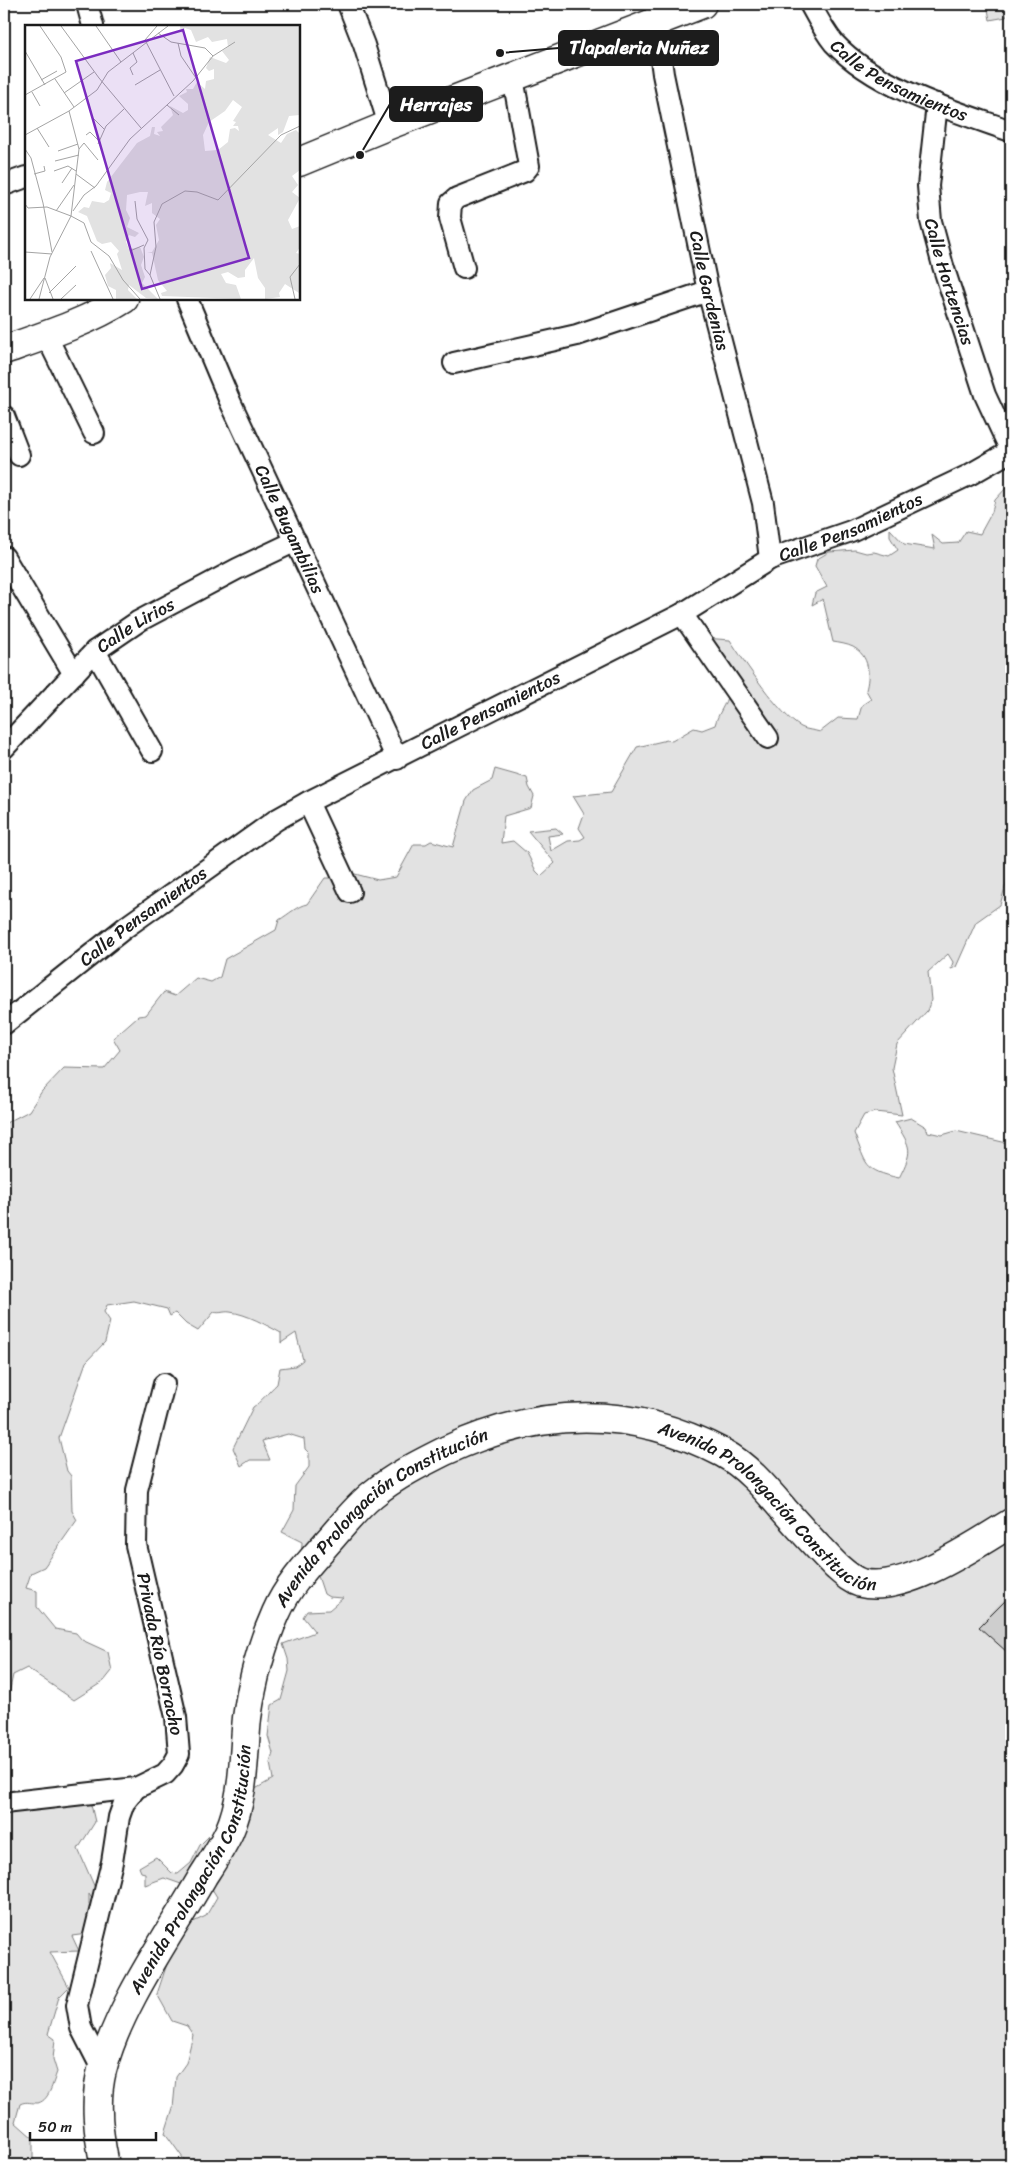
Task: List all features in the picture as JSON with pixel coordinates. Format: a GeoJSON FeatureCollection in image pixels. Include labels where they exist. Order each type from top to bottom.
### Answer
{"type":"FeatureCollection","features":[{"type":"Feature","properties":{"kind":"main road"},"geometry":{"type":"LineString","coordinates":[[300,162],[389,124],[513,78],[656,13],[702,4]]}},
{"type":"Feature","properties":{"kind":"main road"},"geometry":{"type":"LineString","coordinates":[[4,350],[46,335],[111,307],[122,300]]}},
{"type":"Feature","properties":{"kind":"main road","name":"Avenida Prolongación Constitución"},"geometry":{"type":"LineString","coordinates":[[105,2165],[98,2131],[99,2090],[102,2069],[118,2025],[136,1991],[228,1834],[239,1802],[242,1786],[252,1681],[275,1614],[315,1554],[370,1496],[414,1466],[458,1445],[490,1433],[551,1419],[575,1416],[610,1417],[656,1426],[687,1436],[726,1455],[758,1481],[807,1536],[848,1577],[860,1583],[874,1585],[903,1581],[940,1564],[1011,1523]]}},
{"type":"Feature","properties":{"kind":"street"},"geometry":{"type":"LineString","coordinates":[[87,4],[93,25]]}},
{"type":"Feature","properties":{"kind":"street"},"geometry":{"type":"LineString","coordinates":[[348,4],[364,45],[389,124]]}},
{"type":"Feature","properties":{"kind":"street","name":"Calle Pensamientos"},"geometry":{"type":"LineString","coordinates":[[810,4],[817,18],[834,42],[851,58],[877,76],[937,104],[1011,131]]}},
{"type":"Feature","properties":{"kind":"street","name":"Calle Gardenias"},"geometry":{"type":"LineString","coordinates":[[656,13],[665,83],[708,291],[763,503],[770,559]]}},
{"type":"Feature","properties":{"kind":"street"},"geometry":{"type":"LineString","coordinates":[[464,268],[450,218],[451,203],[457,198],[525,171],[529,166],[513,78]]}},
{"type":"Feature","properties":{"kind":"street","name":"Calle Hortencias"},"geometry":{"type":"LineString","coordinates":[[937,104],[928,186],[931,221],[943,266],[985,395],[1011,451]]}},
{"type":"Feature","properties":{"kind":"street"},"geometry":{"type":"LineString","coordinates":[[4,185],[25,177]]}},
{"type":"Feature","properties":{"kind":"street"},"geometry":{"type":"LineString","coordinates":[[454,363],[577,335],[708,291]]}},
{"type":"Feature","properties":{"kind":"street","name":"Calle Bugambilias"},"geometry":{"type":"LineString","coordinates":[[186,300],[229,399],[397,758]]}},
{"type":"Feature","properties":{"kind":"street"},"geometry":{"type":"LineString","coordinates":[[46,335],[94,433]]}},
{"type":"Feature","properties":{"kind":"street"},"geometry":{"type":"LineString","coordinates":[[4,416],[19,455]]}},
{"type":"Feature","properties":{"kind":"street","name":"Calle Pensamientos"},"geometry":{"type":"LineString","coordinates":[[4,1024],[126,927],[276,820],[308,802],[682,614],[770,559],[851,531],[961,479],[1011,451]]}},
{"type":"Feature","properties":{"kind":"street","name":"Calle Lirios"},"geometry":{"type":"LineString","coordinates":[[4,748],[95,651],[138,621],[237,568],[296,541]]}},
{"type":"Feature","properties":{"kind":"street"},"geometry":{"type":"LineString","coordinates":[[4,557],[74,674]]}},
{"type":"Feature","properties":{"kind":"street"},"geometry":{"type":"LineString","coordinates":[[682,614],[768,738]]}},
{"type":"Feature","properties":{"kind":"street"},"geometry":{"type":"LineString","coordinates":[[95,651],[152,751]]}},
{"type":"Feature","properties":{"kind":"street"},"geometry":{"type":"LineString","coordinates":[[308,802],[350,892]]}},
{"type":"Feature","properties":{"kind":"street","name":"Privada Río Borracho"},"geometry":{"type":"LineString","coordinates":[[102,2069],[81,2028],[77,2005],[112,1862],[119,1817],[124,1803],[136,1788],[165,1774],[180,1754],[176,1717],[136,1545],[137,1490],[164,1384]]}},
{"type":"Feature","properties":{"kind":"street"},"geometry":{"type":"LineString","coordinates":[[4,1803],[136,1788]]}},
{"type":"Feature","properties":{"kind":"shaded area"},"geometry":{"type":"Polygon","coordinates":[[[987,4],[1011,4],[1011,10],[1006,17],[990,20],[987,4]]]}},
{"type":"Feature","properties":{"kind":"shaded area"},"geometry":{"type":"Polygon","coordinates":[[[1007,487],[1011,497],[1011,875],[1008,877],[1000,905],[976,922],[956,967],[951,969],[953,962],[948,954],[928,972],[931,1000],[927,1011],[897,1044],[892,1068],[902,1115],[875,1112],[864,1115],[854,1133],[864,1159],[872,1169],[899,1178],[907,1161],[909,1150],[905,1138],[895,1122],[911,1118],[926,1127],[928,1132],[942,1135],[956,1131],[1011,1144],[1011,2165],[188,2165],[165,2133],[173,2108],[176,2077],[186,2063],[193,2035],[187,2026],[172,2021],[157,1994],[175,1940],[189,1924],[206,1916],[217,1897],[207,1881],[181,1884],[164,1878],[145,1885],[145,1873],[141,1872],[139,1867],[156,1857],[172,1873],[178,1874],[191,1863],[200,1845],[209,1836],[221,1840],[250,1792],[273,1779],[270,1763],[273,1753],[268,1736],[272,1705],[281,1700],[289,1671],[288,1659],[283,1644],[315,1632],[303,1617],[307,1611],[329,1610],[343,1598],[329,1597],[324,1594],[318,1576],[312,1576],[301,1563],[302,1542],[282,1532],[294,1510],[295,1486],[309,1467],[309,1453],[305,1449],[304,1439],[288,1434],[262,1441],[270,1460],[250,1460],[241,1466],[233,1448],[253,1407],[277,1384],[280,1368],[295,1366],[303,1360],[296,1333],[281,1343],[281,1333],[256,1320],[236,1313],[214,1312],[198,1331],[186,1324],[175,1313],[170,1316],[167,1309],[134,1301],[107,1305],[104,1312],[110,1321],[105,1342],[86,1362],[59,1438],[67,1471],[71,1476],[72,1511],[77,1520],[44,1567],[31,1573],[26,1588],[37,1591],[37,1607],[55,1629],[76,1633],[82,1640],[108,1652],[112,1671],[104,1681],[74,1700],[27,1668],[13,1675],[9,1694],[4,1696],[4,1124],[29,1111],[42,1091],[64,1068],[104,1069],[120,1050],[113,1038],[138,1016],[146,1015],[164,992],[175,996],[196,978],[211,982],[220,977],[225,959],[276,930],[279,920],[296,908],[307,904],[325,878],[342,878],[355,874],[378,880],[396,877],[414,844],[426,844],[431,841],[453,847],[466,801],[473,790],[492,780],[495,769],[527,778],[534,796],[531,808],[504,816],[501,843],[513,841],[527,853],[536,871],[541,876],[555,863],[528,831],[556,828],[563,834],[548,836],[551,851],[568,841],[580,840],[585,837],[579,828],[584,814],[573,796],[611,792],[637,747],[667,740],[672,741],[694,728],[702,730],[715,725],[727,697],[728,688],[705,638],[730,640],[773,700],[792,721],[801,727],[820,732],[838,718],[858,719],[862,705],[871,699],[866,690],[868,672],[866,661],[863,655],[853,647],[833,642],[823,599],[812,605],[815,593],[827,587],[815,566],[817,559],[829,552],[855,550],[889,556],[898,550],[890,537],[890,529],[904,544],[935,549],[932,535],[943,544],[958,543],[966,531],[980,534],[992,512],[995,500],[1007,487]]]}},
{"type":"Feature","properties":{"kind":"shaded area"},"geometry":{"type":"Polygon","coordinates":[[[4,1794],[90,1800],[95,1822],[78,1849],[99,1897],[94,1902],[89,1894],[89,1905],[97,1917],[87,1934],[72,1936],[79,1951],[50,1952],[69,1987],[59,1997],[48,2034],[55,2039],[53,2059],[57,2072],[50,2091],[44,2100],[36,2103],[26,2102],[20,2104],[15,2122],[33,2138],[33,2158],[39,2165],[4,2165],[4,1794]]]}},
{"type":"Feature","properties":{"kind":"building"},"geometry":{"type":"Polygon","coordinates":[[[1006,1600],[1011,1604],[1011,1647],[1007,1652],[979,1627],[1006,1600]]]}},
{"type":"Feature","properties":{"kind":"place","name":"Tlapaleria Nuñez"},"geometry":{"type":"Point","coordinates":[500,53]}},
{"type":"Feature","properties":{"kind":"place","name":"Herrajes"},"geometry":{"type":"Point","coordinates":[360,155]}}]}
